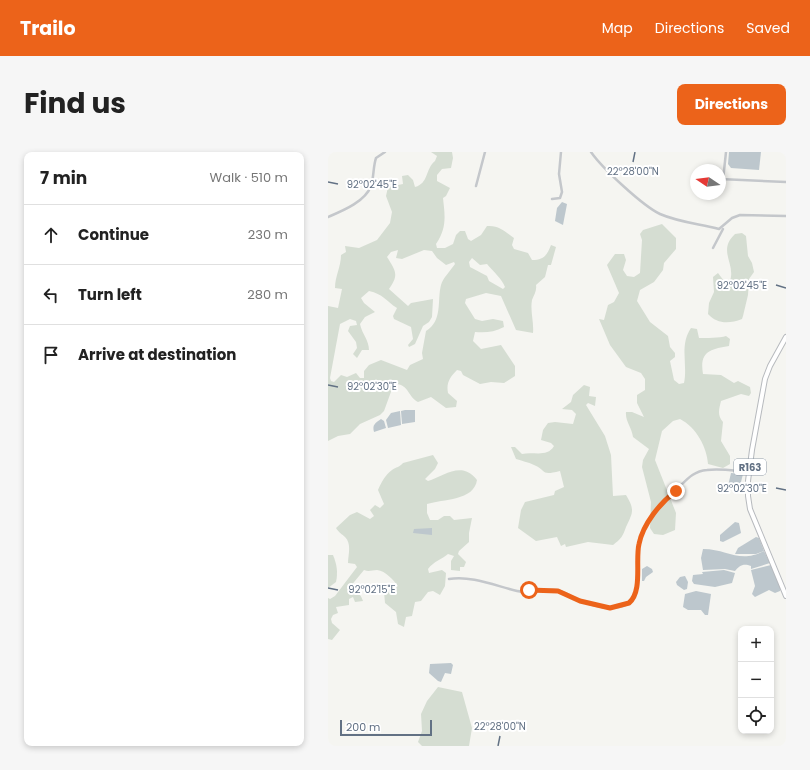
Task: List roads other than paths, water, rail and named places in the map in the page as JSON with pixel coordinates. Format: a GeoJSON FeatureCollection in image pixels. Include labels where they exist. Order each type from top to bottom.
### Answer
{"type":"FeatureCollection","features":[{"type":"Feature","properties":{"kind":"main road","name":"R163"},"geometry":{"type":"LineString","coordinates":[[786,337],[770,366],[766,379],[749,472],[748,496],[750,509],[786,596]]}},
{"type":"Feature","properties":{"kind":"street"},"geometry":{"type":"LineString","coordinates":[[328,217],[352,205],[367,193],[371,185],[375,161],[380,153],[385,152]]}},
{"type":"Feature","properties":{"kind":"street"},"geometry":{"type":"LineString","coordinates":[[476,186],[485,152]]}},
{"type":"Feature","properties":{"kind":"street"},"geometry":{"type":"LineString","coordinates":[[552,199],[560,198],[562,194],[559,174],[561,152]]}},
{"type":"Feature","properties":{"kind":"street"},"geometry":{"type":"LineString","coordinates":[[591,152],[616,179],[657,213],[711,227],[723,228]]}},
{"type":"Feature","properties":{"kind":"street"},"geometry":{"type":"LineString","coordinates":[[724,164],[726,152]]}},
{"type":"Feature","properties":{"kind":"street"},"geometry":{"type":"LineString","coordinates":[[726,180],[786,182]]}},
{"type":"Feature","properties":{"kind":"street"},"geometry":{"type":"LineString","coordinates":[[713,248],[723,228],[732,218],[740,215],[786,216]]}},
{"type":"Feature","properties":{"kind":"street"},"geometry":{"type":"LineString","coordinates":[[449,579],[479,581],[510,588],[519,592],[558,591],[580,601],[610,608],[625,605],[631,601],[636,593],[639,545],[642,535],[645,527],[664,500],[676,491],[684,480],[700,471],[711,470],[749,472]]}}]}
